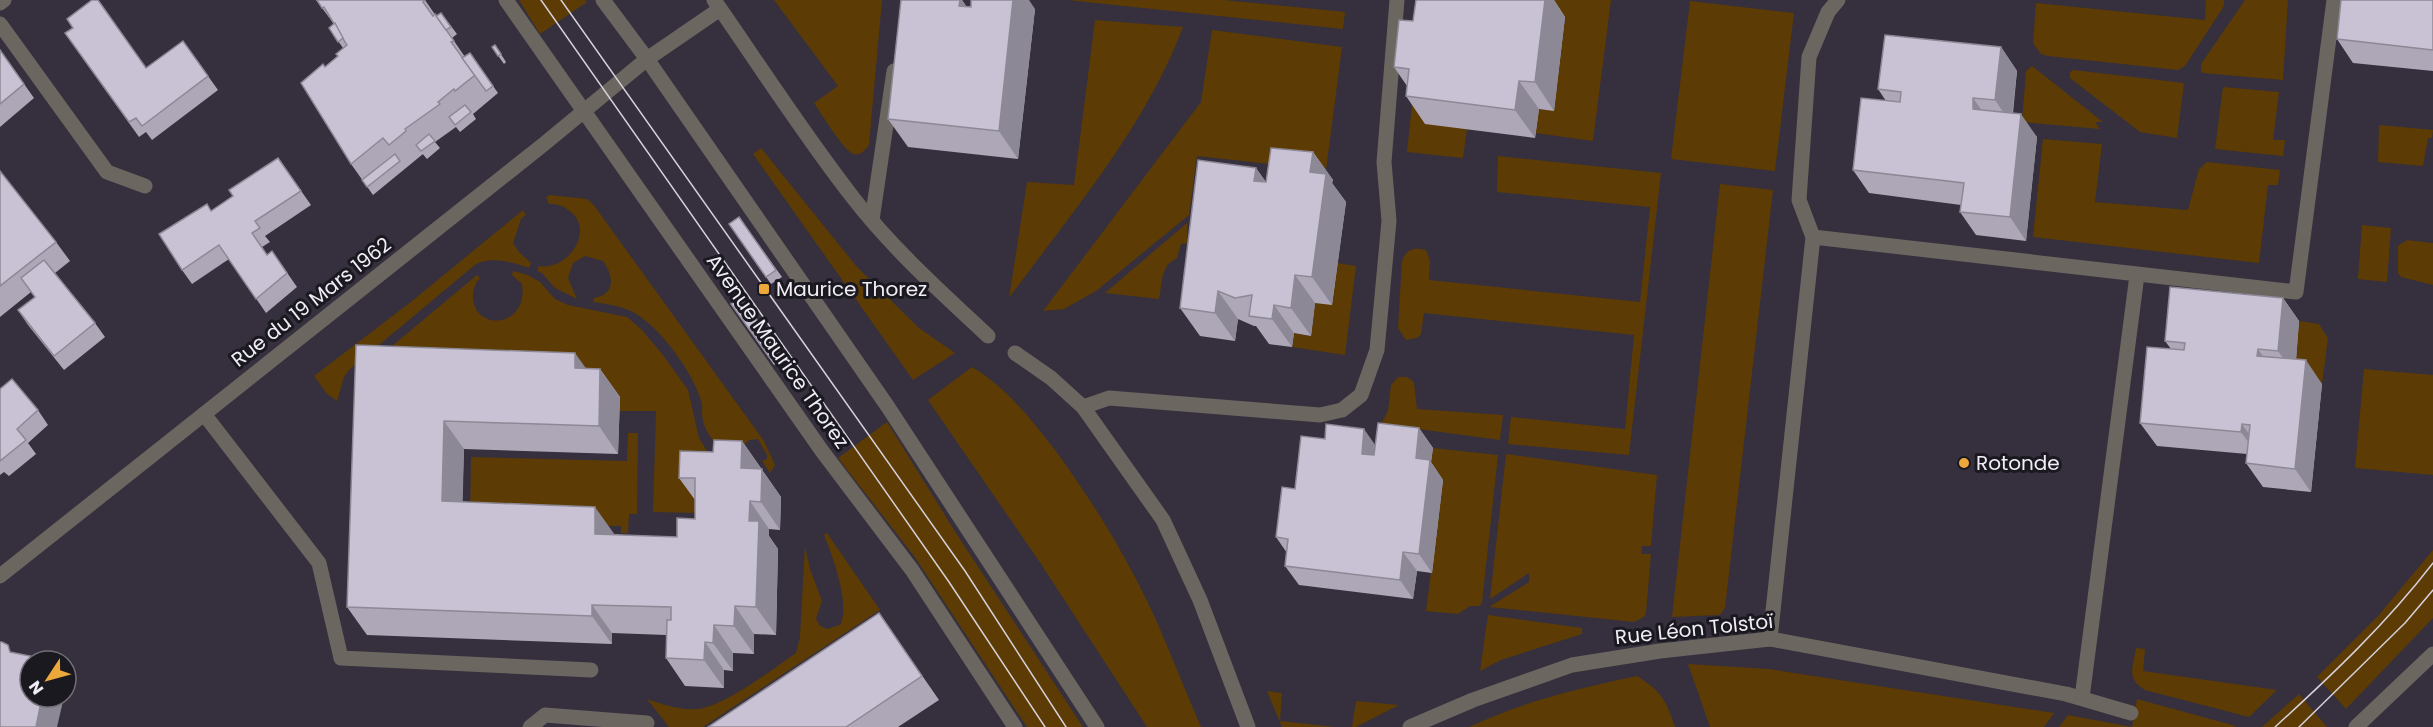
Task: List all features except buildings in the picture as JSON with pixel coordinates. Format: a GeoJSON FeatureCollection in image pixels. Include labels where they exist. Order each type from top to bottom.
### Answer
{"type":"FeatureCollection","features":[{"type":"Feature","properties":{"kind":"street"},"geometry":{"type":"LineString","coordinates":[[0,3],[4,0]]}},
{"type":"Feature","properties":{"kind":"street","name":"Avenue Maurice Thorez"},"geometry":{"type":"LineString","coordinates":[[506,0],[822,451],[912,570],[1015,727]]}},
{"type":"Feature","properties":{"kind":"street"},"geometry":{"type":"LineString","coordinates":[[603,0],[648,59],[888,407],[1097,727]]}},
{"type":"Feature","properties":{"kind":"street"},"geometry":{"type":"LineString","coordinates":[[1083,407],[1109,398],[1320,415],[1342,410],[1361,395],[1377,350],[1381,313],[1389,221],[1384,162],[1397,0]]}},
{"type":"Feature","properties":{"kind":"street"},"geometry":{"type":"LineString","coordinates":[[1770,639],[1813,237],[1798,200],[1809,57],[1828,12],[1838,0]]}},
{"type":"Feature","properties":{"kind":"street"},"geometry":{"type":"LineString","coordinates":[[1813,237],[2296,292],[2334,0]]}},
{"type":"Feature","properties":{"kind":"street"},"geometry":{"type":"LineString","coordinates":[[717,4],[854,200],[912,266],[988,336]]}},
{"type":"Feature","properties":{"kind":"street","name":"Rue du 19 Mars 1962"},"geometry":{"type":"LineString","coordinates":[[0,576],[717,4]]}},
{"type":"Feature","properties":{"kind":"street"},"geometry":{"type":"LineString","coordinates":[[0,24],[107,172],[145,186]]}},
{"type":"Feature","properties":{"kind":"street"},"geometry":{"type":"LineString","coordinates":[[872,220],[897,55]]}},
{"type":"Feature","properties":{"kind":"street"},"geometry":{"type":"LineString","coordinates":[[2082,698],[2137,274]]}},
{"type":"Feature","properties":{"kind":"street"},"geometry":{"type":"LineString","coordinates":[[1015,353],[1051,378],[1083,407],[1163,520],[1200,600],[1248,727]]}},
{"type":"Feature","properties":{"kind":"street"},"geometry":{"type":"LineString","coordinates":[[204,414],[319,563],[341,658],[591,670]]}},
{"type":"Feature","properties":{"kind":"street","name":"Rue Léon Tolstoï"},"geometry":{"type":"LineString","coordinates":[[1410,727],[1473,700],[1572,665],[1660,651],[1770,639],[2082,698],[2131,713]]}},
{"type":"Feature","properties":{"kind":"street"},"geometry":{"type":"LineString","coordinates":[[2356,727],[2433,654]]}},
{"type":"Feature","properties":{"kind":"street"},"geometry":{"type":"LineString","coordinates":[[530,727],[545,715],[646,723]]}},
{"type":"Feature","properties":{"kind":"shaded area"},"geometry":{"type":"Polygon","coordinates":[[[519,0],[585,0],[587,2],[540,34],[519,0]]]}},
{"type":"Feature","properties":{"kind":"shaded area"},"geometry":{"type":"Polygon","coordinates":[[[774,0],[882,0],[869,145],[861,153],[854,154],[845,147],[814,103],[838,86],[774,0]]]}},
{"type":"Feature","properties":{"kind":"shaded area"},"geometry":{"type":"Polygon","coordinates":[[[1067,0],[1223,0],[1345,12],[1343,29],[1067,0]]]}},
{"type":"Feature","properties":{"kind":"shaded area"},"geometry":{"type":"Polygon","coordinates":[[[1554,0],[1611,0],[1593,141],[1535,133],[1539,109],[1554,110],[1565,18],[1552,16],[1554,0]]]}},
{"type":"Feature","properties":{"kind":"shaded area"},"geometry":{"type":"Polygon","coordinates":[[[2206,0],[2224,0],[2224,6],[2185,66],[2178,70],[2048,56],[2041,54],[2033,43],[2036,3],[2205,20],[2206,0]]]}},
{"type":"Feature","properties":{"kind":"shaded area"},"geometry":{"type":"Polygon","coordinates":[[[2245,0],[2288,0],[2283,80],[2201,71],[2201,64],[2245,0]]]}},
{"type":"Feature","properties":{"kind":"shaded area"},"geometry":{"type":"Polygon","coordinates":[[[1690,1],[1794,13],[1775,171],[1671,159],[1690,1]]]}},
{"type":"Feature","properties":{"kind":"shaded area"},"geometry":{"type":"Polygon","coordinates":[[[1095,20],[1183,27],[1149,100],[1128,134],[1082,201],[1009,298],[1027,182],[1074,185],[1095,20]]]}},
{"type":"Feature","properties":{"kind":"shaded area"},"geometry":{"type":"Polygon","coordinates":[[[1212,30],[1342,47],[1326,170],[1197,156],[1189,215],[1096,291],[1064,309],[1043,311],[1201,102],[1212,30]]]}},
{"type":"Feature","properties":{"kind":"shaded area"},"geometry":{"type":"Polygon","coordinates":[[[2032,66],[2103,122],[2095,122],[2100,129],[2022,122],[2026,71],[2032,66]]]}},
{"type":"Feature","properties":{"kind":"shaded area"},"geometry":{"type":"Polygon","coordinates":[[[2073,70],[2184,83],[2177,138],[2140,132],[2070,78],[2070,72],[2073,70]]]}},
{"type":"Feature","properties":{"kind":"shaded area"},"geometry":{"type":"Polygon","coordinates":[[[2223,87],[2279,92],[2273,140],[2285,140],[2283,156],[2215,149],[2223,87]]]}},
{"type":"Feature","properties":{"kind":"shaded area"},"geometry":{"type":"Polygon","coordinates":[[[1413,95],[1467,129],[1463,158],[1407,152],[1413,95]]]}},
{"type":"Feature","properties":{"kind":"shaded area"},"geometry":{"type":"Polygon","coordinates":[[[2379,125],[2433,130],[2432,138],[2428,138],[2423,166],[2378,162],[2379,125]]]}},
{"type":"Feature","properties":{"kind":"shaded area"},"geometry":{"type":"Polygon","coordinates":[[[2043,139],[2102,144],[2095,202],[2188,210],[2199,169],[2207,162],[2280,170],[2278,185],[2268,185],[2259,263],[2033,237],[2043,139]]]}},
{"type":"Feature","properties":{"kind":"shaded area"},"geometry":{"type":"Polygon","coordinates":[[[761,148],[857,267],[919,328],[955,353],[913,380],[753,154],[761,148]]]}},
{"type":"Feature","properties":{"kind":"shaded area"},"geometry":{"type":"Polygon","coordinates":[[[1498,156],[1661,173],[1629,455],[1508,444],[1511,417],[1625,429],[1634,335],[1424,313],[1421,334],[1417,338],[1406,340],[1398,328],[1402,261],[1408,251],[1414,249],[1426,250],[1430,261],[1429,280],[1640,302],[1650,207],[1497,192],[1498,156]]]}},
{"type":"Feature","properties":{"kind":"shaded area"},"geometry":{"type":"Polygon","coordinates":[[[1720,184],[1773,190],[1725,608],[1720,615],[1672,617],[1720,184]]]}},
{"type":"Feature","properties":{"kind":"shaded area"},"geometry":{"type":"Polygon","coordinates":[[[550,195],[587,199],[593,204],[764,441],[775,465],[770,473],[762,461],[767,459],[767,455],[758,439],[749,440],[744,445],[715,443],[705,426],[702,402],[690,376],[674,351],[654,328],[633,312],[593,302],[594,298],[601,296],[610,288],[611,278],[603,261],[585,256],[573,263],[568,278],[577,299],[555,288],[542,273],[537,271],[539,266],[559,263],[574,249],[579,240],[578,221],[566,208],[549,204],[546,197],[550,195]]]}},
{"type":"Feature","properties":{"kind":"shaded area"},"geometry":{"type":"Polygon","coordinates":[[[523,210],[526,215],[521,219],[513,243],[531,263],[529,268],[496,260],[476,264],[349,370],[344,377],[337,401],[327,394],[314,376],[412,301],[523,210]]]}},
{"type":"Feature","properties":{"kind":"shaded area"},"geometry":{"type":"Polygon","coordinates":[[[1187,223],[1187,243],[1181,244],[1177,258],[1168,264],[1163,274],[1159,299],[1105,293],[1187,223]]]}},
{"type":"Feature","properties":{"kind":"shaded area"},"geometry":{"type":"Polygon","coordinates":[[[2362,225],[2391,228],[2387,282],[2358,279],[2362,225]]]}},
{"type":"Feature","properties":{"kind":"shaded area"},"geometry":{"type":"Polygon","coordinates":[[[2407,240],[2433,243],[2433,285],[2401,277],[2398,273],[2398,246],[2407,240]]]}},
{"type":"Feature","properties":{"kind":"shaded area"},"geometry":{"type":"Polygon","coordinates":[[[1337,263],[1356,266],[1345,355],[1292,347],[1294,333],[1311,336],[1315,303],[1337,263]]]}},
{"type":"Feature","properties":{"kind":"shaded area"},"geometry":{"type":"Polygon","coordinates":[[[513,271],[528,275],[540,282],[555,299],[568,305],[627,317],[641,329],[663,355],[688,390],[699,438],[707,451],[721,464],[699,513],[653,512],[656,411],[619,411],[619,397],[362,371],[477,275],[480,278],[473,295],[475,307],[481,315],[490,320],[509,317],[517,310],[522,299],[522,284],[512,275],[513,271]]]}},
{"type":"Feature","properties":{"kind":"shaded area"},"geometry":{"type":"Polygon","coordinates":[[[2299,321],[2319,324],[2328,338],[2322,384],[2294,382],[2299,321]]]}},
{"type":"Feature","properties":{"kind":"shaded area"},"geometry":{"type":"Polygon","coordinates":[[[972,367],[996,384],[1027,415],[1084,491],[1123,555],[1157,622],[1201,727],[1147,727],[1041,564],[928,400],[972,367]]]}},
{"type":"Feature","properties":{"kind":"shaded area"},"geometry":{"type":"Polygon","coordinates":[[[2364,369],[2433,375],[2433,475],[2355,468],[2364,369]]]}},
{"type":"Feature","properties":{"kind":"shaded area"},"geometry":{"type":"Polygon","coordinates":[[[1398,377],[1407,377],[1414,382],[1417,409],[1503,415],[1500,440],[1381,424],[1388,411],[1391,385],[1398,377]]]}},
{"type":"Feature","properties":{"kind":"shaded area"},"geometry":{"type":"Polygon","coordinates":[[[887,422],[956,533],[1083,727],[1027,727],[914,556],[838,458],[887,422]]]}},
{"type":"Feature","properties":{"kind":"shaded area"},"geometry":{"type":"Polygon","coordinates":[[[628,433],[638,433],[637,514],[629,514],[628,533],[621,533],[621,526],[470,523],[471,457],[627,461],[628,433]]]}},
{"type":"Feature","properties":{"kind":"shaded area"},"geometry":{"type":"Polygon","coordinates":[[[1433,448],[1498,455],[1482,603],[1479,606],[1470,606],[1458,614],[1426,611],[1443,480],[1429,478],[1433,448]]]}},
{"type":"Feature","properties":{"kind":"shaded area"},"geometry":{"type":"Polygon","coordinates":[[[1506,454],[1657,475],[1651,546],[1642,546],[1641,554],[1651,554],[1644,617],[1634,622],[1489,607],[1529,582],[1529,573],[1490,599],[1506,454]]]}},
{"type":"Feature","properties":{"kind":"shaded area"},"geometry":{"type":"Polygon","coordinates":[[[827,533],[880,610],[703,727],[669,727],[647,699],[685,709],[709,706],[735,694],[796,653],[800,637],[805,546],[810,569],[822,601],[816,619],[820,626],[827,629],[840,625],[843,616],[842,593],[824,535],[827,533]]]}},
{"type":"Feature","properties":{"kind":"shaded area"},"geometry":{"type":"Polygon","coordinates":[[[2433,550],[2433,618],[2346,709],[2317,677],[2378,616],[2433,550]]]}},
{"type":"Feature","properties":{"kind":"shaded area"},"geometry":{"type":"Polygon","coordinates":[[[1488,615],[1582,628],[1582,634],[1501,660],[1480,671],[1488,615]]]}},
{"type":"Feature","properties":{"kind":"shaded area"},"geometry":{"type":"Polygon","coordinates":[[[2136,648],[2145,649],[2143,671],[2277,690],[2249,717],[2145,690],[2133,677],[2136,648]]]}},
{"type":"Feature","properties":{"kind":"shaded area"},"geometry":{"type":"Polygon","coordinates":[[[1688,664],[1769,669],[2054,713],[2044,727],[1710,727],[1688,664]]]}},
{"type":"Feature","properties":{"kind":"shaded area"},"geometry":{"type":"Polygon","coordinates":[[[1637,676],[1652,686],[1662,697],[1675,727],[1469,727],[1509,710],[1551,697],[1637,676]]]}},
{"type":"Feature","properties":{"kind":"shaded area"},"geometry":{"type":"Polygon","coordinates":[[[1267,691],[1282,693],[1280,721],[1335,727],[1282,727],[1267,691]]]}},
{"type":"Feature","properties":{"kind":"shaded area"},"geometry":{"type":"Polygon","coordinates":[[[2299,694],[2327,727],[2262,727],[2299,694]]]}},
{"type":"Feature","properties":{"kind":"shaded area"},"geometry":{"type":"Polygon","coordinates":[[[2137,699],[2236,726],[2234,727],[2132,727],[2137,699]]]}},
{"type":"Feature","properties":{"kind":"shaded area"},"geometry":{"type":"Polygon","coordinates":[[[1356,701],[1399,705],[1352,727],[1356,701]]]}},
{"type":"Feature","properties":{"kind":"shaded area"},"geometry":{"type":"Polygon","coordinates":[[[2068,715],[2132,727],[2059,727],[2068,715]]]}},
{"type":"Feature","properties":{"kind":"tram line"},"geometry":{"type":"LineString","coordinates":[[541,0],[949,582],[1045,727]]}},
{"type":"Feature","properties":{"kind":"tram line"},"geometry":{"type":"LineString","coordinates":[[561,0],[965,571],[1066,727]]}},
{"type":"Feature","properties":{"kind":"tram line"},"geometry":{"type":"LineString","coordinates":[[2275,727],[2358,648],[2397,607],[2433,563]]}},
{"type":"Feature","properties":{"kind":"tram line"},"geometry":{"type":"LineString","coordinates":[[2299,727],[2405,623],[2433,590]]}},
{"type":"Feature","properties":{"kind":"place","name":"Maurice Thorez"},"geometry":{"type":"Point","coordinates":[764,289]}},
{"type":"Feature","properties":{"kind":"place","name":"Rotonde"},"geometry":{"type":"Point","coordinates":[1964,463]}}]}
